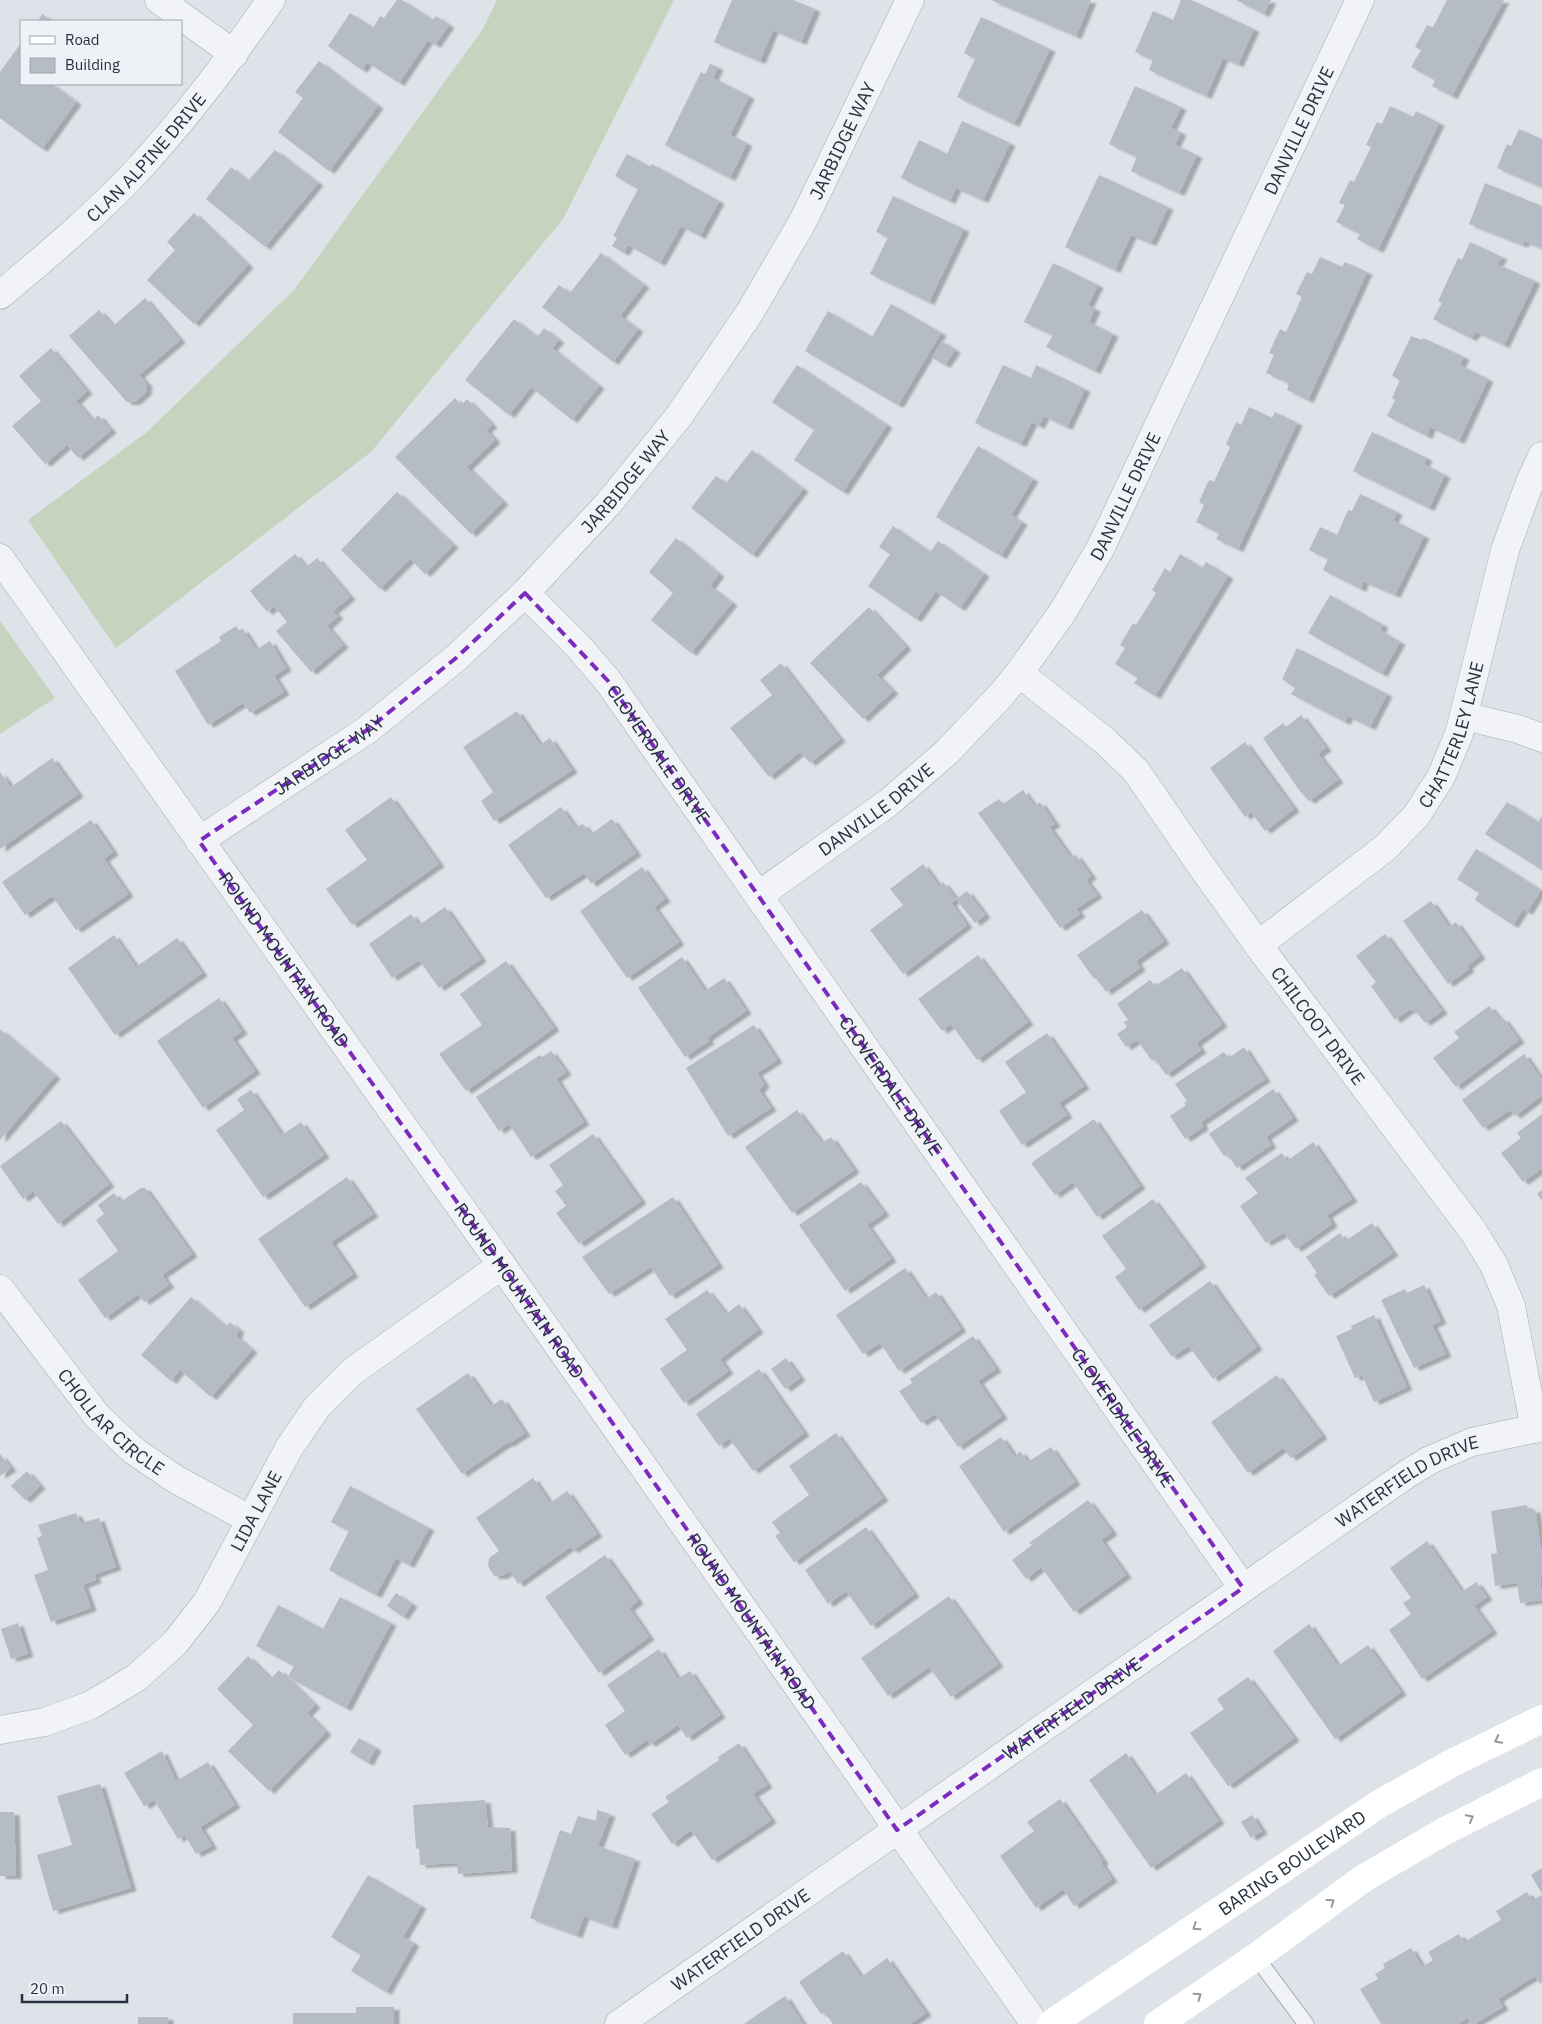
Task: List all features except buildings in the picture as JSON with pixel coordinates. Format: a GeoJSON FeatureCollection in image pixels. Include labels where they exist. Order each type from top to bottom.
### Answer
{"type":"FeatureCollection","features":[{"type":"Feature","properties":{"kind":"main road","name":"BARING BOULEVARD"},"geometry":{"type":"LineString","coordinates":[[1051,2024],[1379,1804],[1450,1764],[1542,1719]]}},
{"type":"Feature","properties":{"kind":"main road"},"geometry":{"type":"LineString","coordinates":[[1158,2024],[1256,1957],[1364,1878],[1445,1831],[1542,1782]]}},
{"type":"Feature","properties":{"kind":"street"},"geometry":{"type":"LineString","coordinates":[[159,0],[234,54]]}},
{"type":"Feature","properties":{"kind":"street","name":"CLAN ALPINE DRIVE"},"geometry":{"type":"LineString","coordinates":[[0,296],[66,240],[135,173],[199,100],[234,54],[271,0]]}},
{"type":"Feature","properties":{"kind":"street","name":"JARBIDGE WAY"},"geometry":{"type":"LineString","coordinates":[[199,841],[367,730],[456,658],[525,593],[608,504],[679,416],[750,312],[804,221],[910,0]]}},
{"type":"Feature","properties":{"kind":"street","name":"DANVILLE DRIVE"},"geometry":{"type":"LineString","coordinates":[[759,895],[888,803],[946,752],[1002,694],[1062,613],[1100,549],[1360,0]]}},
{"type":"Feature","properties":{"kind":"street","name":"CHATTERLEY LANE"},"geometry":{"type":"LineString","coordinates":[[1258,945],[1386,848],[1416,816],[1441,777],[1459,734],[1505,550],[1530,482],[1542,456]]}},
{"type":"Feature","properties":{"kind":"street","name":"ROUND MOUNTAIN ROAD"},"geometry":{"type":"LineString","coordinates":[[0,558],[199,841],[502,1265],[1035,2024]]}},
{"type":"Feature","properties":{"kind":"street","name":"CLOVERDALE DRIVE"},"geometry":{"type":"LineString","coordinates":[[525,593],[577,645],[608,681],[1243,1588]]}},
{"type":"Feature","properties":{"kind":"street","name":"CHILCOOT DRIVE"},"geometry":{"type":"LineString","coordinates":[[1019,673],[1105,741],[1136,772],[1258,945],[1473,1231],[1494,1265],[1510,1306],[1538,1428]]}},
{"type":"Feature","properties":{"kind":"street"},"geometry":{"type":"LineString","coordinates":[[1464,716],[1518,729],[1542,738]]}},
{"type":"Feature","properties":{"kind":"street","name":"LIDA LANE"},"geometry":{"type":"LineString","coordinates":[[0,1730],[45,1722],[91,1705],[136,1678],[175,1643],[207,1602],[289,1448],[312,1414],[353,1370],[502,1265]]}},
{"type":"Feature","properties":{"kind":"street","name":"CHOLLAR CIRCLE"},"geometry":{"type":"LineString","coordinates":[[0,1290],[97,1416],[134,1451],[177,1480],[251,1520]]}},
{"type":"Feature","properties":{"kind":"street","name":"WATERFIELD DRIVE"},"geometry":{"type":"LineString","coordinates":[[619,2024],[1407,1474],[1430,1460],[1472,1442],[1538,1428]]}},
{"type":"Feature","properties":{"kind":"lane"},"geometry":{"type":"LineString","coordinates":[[1256,1957],[1306,2024]]}},
{"type":"Feature","properties":{"kind":"highlighted area"},"geometry":{"type":"Polygon","coordinates":[[[525,593],[608,681],[1243,1588],[897,1830],[502,1265],[199,841],[367,730],[456,658],[525,593]]]}},
{"type":"Feature","properties":{"kind":"green space"},"geometry":{"type":"Polygon","coordinates":[[[497,0],[674,0],[563,219],[371,452],[116,648],[28,520],[147,432],[294,290],[483,29],[497,0]]]}},
{"type":"Feature","properties":{"kind":"green space"},"geometry":{"type":"Polygon","coordinates":[[[0,621],[55,698],[0,734],[0,621]]]}}]}
